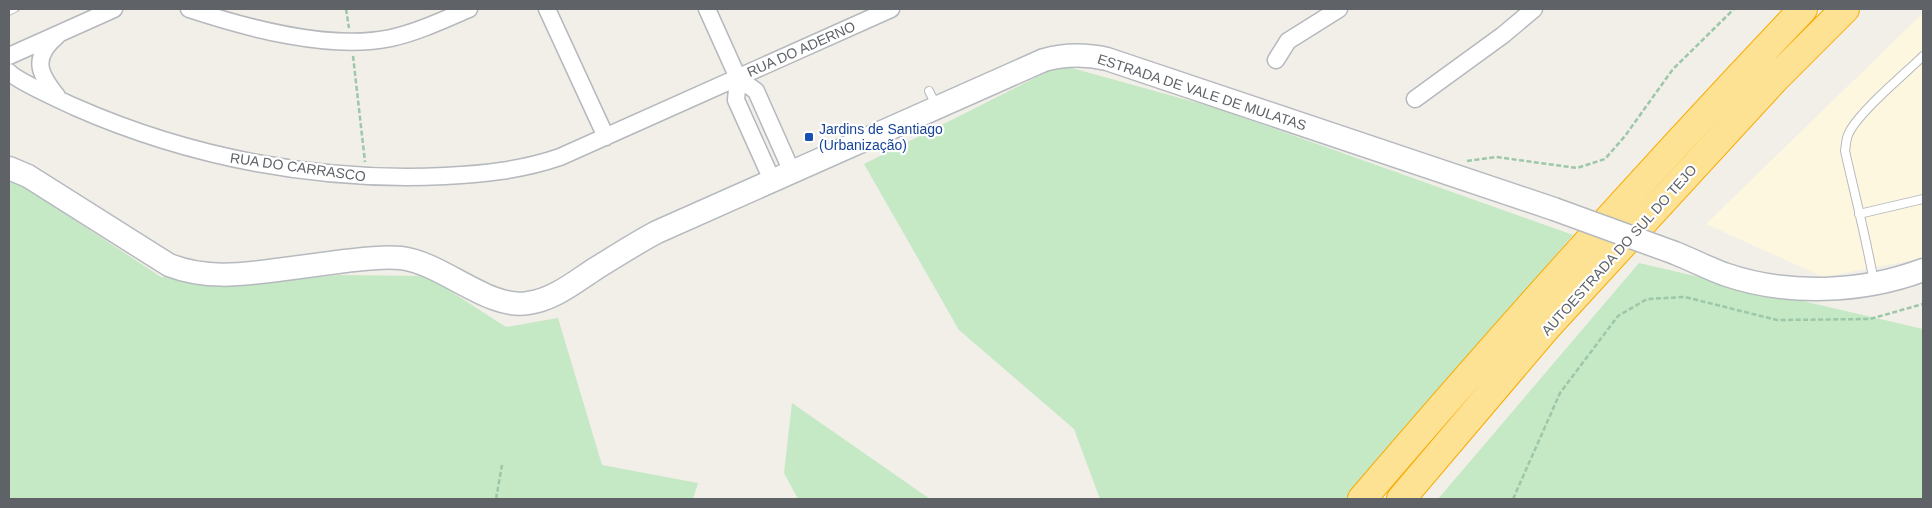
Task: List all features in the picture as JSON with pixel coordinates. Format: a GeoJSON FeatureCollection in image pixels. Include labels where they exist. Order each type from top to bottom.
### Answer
{"type":"FeatureCollection","features":[{"type":"Feature","properties":{"kind":"highway","name":"AUTOESTRADA DO SUL DO TEJO"},"geometry":{"type":"LineString","coordinates":[[1362,499],[1450,396],[1582,248],[1803,9]]}},
{"type":"Feature","properties":{"kind":"highway","name":"AUTOESTRADA DO SUL DO TEJO"},"geometry":{"type":"LineString","coordinates":[[1401,499],[1554,320],[1774,80],[1845,9]]}},
{"type":"Feature","properties":{"kind":"street"},"geometry":{"type":"LineString","coordinates":[[9,56],[114,9]]}},
{"type":"Feature","properties":{"kind":"street"},"geometry":{"type":"LineString","coordinates":[[189,9],[207,12],[280,33],[319,40],[351,42],[373,41],[405,35],[469,9]]}},
{"type":"Feature","properties":{"kind":"street"},"geometry":{"type":"LineString","coordinates":[[547,9],[606,137]]}},
{"type":"Feature","properties":{"kind":"street"},"geometry":{"type":"LineString","coordinates":[[707,9],[738,78],[756,92],[780,147],[782,176]]}},
{"type":"Feature","properties":{"kind":"street","name":"RUA DO ADERNO"},"geometry":{"type":"LineString","coordinates":[[738,78],[891,9]]}},
{"type":"Feature","properties":{"kind":"street"},"geometry":{"type":"LineString","coordinates":[[1276,60],[1288,41],[1339,9]]}},
{"type":"Feature","properties":{"kind":"street"},"geometry":{"type":"LineString","coordinates":[[1415,99],[1503,35],[1534,9]]}},
{"type":"Feature","properties":{"kind":"street","name":"RUA DO CARRASCO"},"geometry":{"type":"LineString","coordinates":[[60,100],[44,79],[41,59],[45,49],[62,32]]}},
{"type":"Feature","properties":{"kind":"street","name":"ESTRADA DE VALE DE MULATAS"},"geometry":{"type":"LineString","coordinates":[[9,168],[28,176],[168,264],[184,271],[199,274],[234,275],[373,258],[403,258],[434,268],[497,299],[527,304],[542,300],[559,292],[629,247],[657,232],[782,176],[933,99],[1062,55],[1093,56],[1554,209],[1675,253],[1725,274],[1759,283],[1816,288],[1845,288],[1874,284],[1923,270]]}},
{"type":"Feature","properties":{"kind":"street","name":"RUA DO CARRASCO"},"geometry":{"type":"LineString","coordinates":[[9,72],[60,100],[118,125],[210,154],[264,165],[329,174],[434,177],[490,174],[537,165],[560,158],[738,78]]}},
{"type":"Feature","properties":{"kind":"street"},"geometry":{"type":"LineString","coordinates":[[738,78],[736,100],[761,155],[782,176]]}},
{"type":"Feature","properties":{"kind":"street"},"geometry":{"type":"LineString","coordinates":[[761,155],[780,147]]}},
{"type":"Feature","properties":{"kind":"lane"},"geometry":{"type":"LineString","coordinates":[[1874,284],[1867,243],[1845,151],[1848,136],[1860,117],[1923,56]]}},
{"type":"Feature","properties":{"kind":"lane"},"geometry":{"type":"LineString","coordinates":[[1859,214],[1923,199]]}},
{"type":"Feature","properties":{"kind":"path"},"geometry":{"type":"LineString","coordinates":[[1462,161],[1496,157],[1577,168],[1605,159],[1625,136],[1674,69],[1734,9]]}},
{"type":"Feature","properties":{"kind":"path"},"geometry":{"type":"LineString","coordinates":[[351,42],[365,157],[364,176]]}},
{"type":"Feature","properties":{"kind":"path"},"geometry":{"type":"LineString","coordinates":[[1514,499],[1560,393],[1618,316],[1647,299],[1686,298],[1777,320],[1870,319],[1923,304]]}},
{"type":"Feature","properties":{"kind":"path"},"geometry":{"type":"LineString","coordinates":[[496,499],[502,465]]}},
{"type":"Feature","properties":{"kind":"shaded area"},"geometry":{"type":"Polygon","coordinates":[[[1923,13],[1923,258],[1823,277],[1706,224],[1923,13]]]}},
{"type":"Feature","properties":{"kind":"green space"},"geometry":{"type":"Polygon","coordinates":[[[1061,65],[1216,108],[1573,235],[1346,499],[1100,499],[1074,429],[959,330],[864,164],[1061,65]]]}},
{"type":"Feature","properties":{"kind":"green space"},"geometry":{"type":"Polygon","coordinates":[[[9,182],[20,184],[161,277],[269,282],[339,275],[427,276],[506,327],[558,318],[602,465],[698,483],[693,499],[9,499],[9,182]]]}},
{"type":"Feature","properties":{"kind":"green space"},"geometry":{"type":"Polygon","coordinates":[[[1639,263],[1923,329],[1923,499],[1438,499],[1639,263]]]}},
{"type":"Feature","properties":{"kind":"green space"},"geometry":{"type":"Polygon","coordinates":[[[792,403],[930,499],[798,499],[784,473],[792,403]]]}},
{"type":"Feature","properties":{"kind":"railway"},"geometry":{"type":"LineString","coordinates":[[9,13],[17,9]]}},
{"type":"Feature","properties":{"kind":"place","name":"Jardins de Santiago (Urbanização)"},"geometry":{"type":"Point","coordinates":[809,137]}}]}
